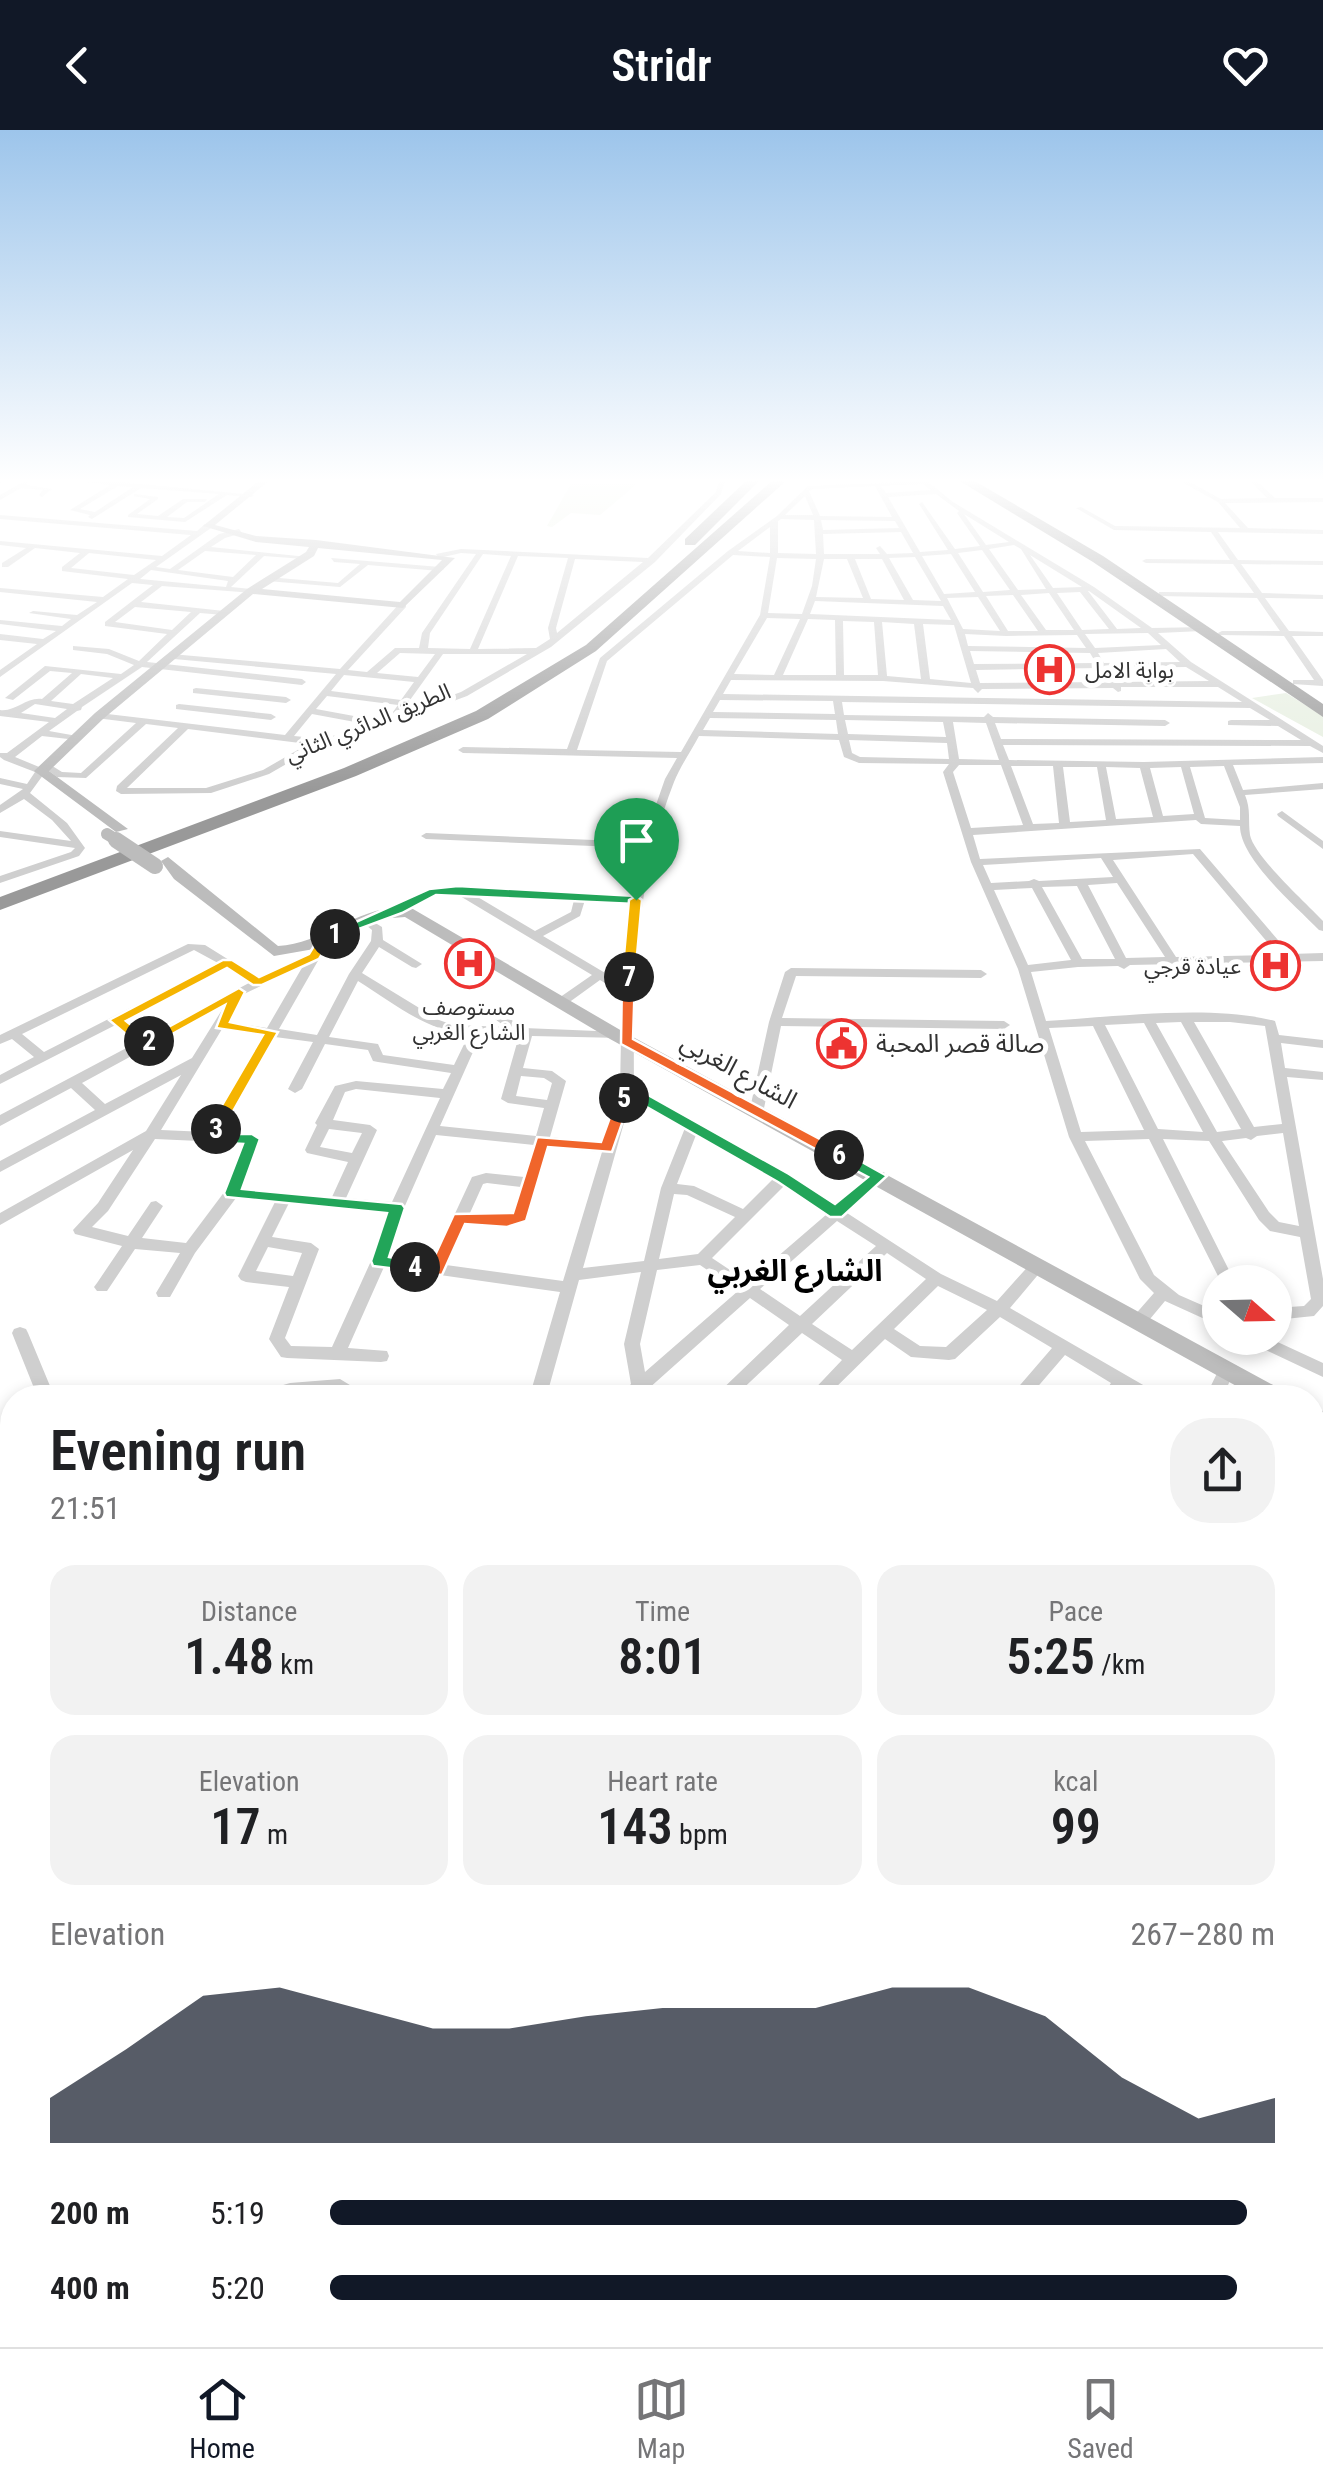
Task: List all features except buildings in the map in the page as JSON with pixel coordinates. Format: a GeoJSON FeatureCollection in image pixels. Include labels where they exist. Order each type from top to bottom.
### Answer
{"type":"FeatureCollection","features":[{"type":"Feature","properties":{"kind":"highway","name":"الطريق الدائري الثاني"},"geometry":{"type":"LineString","coordinates":[[0,890],[318,772],[470,708],[568,649],[646,583]]}},
{"type":"Feature","properties":{"kind":"highway","name":"الطريق الدائري الثاني"},"geometry":{"type":"LineString","coordinates":[[0,904],[350,772],[482,715],[591,648],[650,583]]}},
{"type":"Feature","properties":{"kind":"highway"},"geometry":{"type":"LineString","coordinates":[[1133,583],[1323,712]]}},
{"type":"Feature","properties":{"kind":"highway"},"geometry":{"type":"LineString","coordinates":[[1145,583],[1323,702]]}},
{"type":"Feature","properties":{"kind":"street"},"geometry":{"type":"LineString","coordinates":[[0,674],[129,583]]}},
{"type":"Feature","properties":{"kind":"street"},"geometry":{"type":"LineString","coordinates":[[225,589],[231,583]]}},
{"type":"Feature","properties":{"kind":"street"},"geometry":{"type":"LineString","coordinates":[[0,810],[26,790],[43,768],[99,716],[261,583]]}},
{"type":"Feature","properties":{"kind":"street"},"geometry":{"type":"LineString","coordinates":[[287,739],[356,655],[427,583]]}},
{"type":"Feature","properties":{"kind":"street"},"geometry":{"type":"LineString","coordinates":[[424,652],[426,633],[459,583]]}},
{"type":"Feature","properties":{"kind":"street"},"geometry":{"type":"LineString","coordinates":[[473,652],[503,583]]}},
{"type":"Feature","properties":{"kind":"street"},"geometry":{"type":"LineString","coordinates":[[554,640],[552,628],[565,583]]}},
{"type":"Feature","properties":{"kind":"street"},"geometry":{"type":"LineString","coordinates":[[99,716],[318,742],[345,738],[464,694],[538,652],[641,583]]}},
{"type":"Feature","properties":{"kind":"street"},"geometry":{"type":"LineString","coordinates":[[571,752],[603,660],[695,583]]}},
{"type":"Feature","properties":{"kind":"street"},"geometry":{"type":"LineString","coordinates":[[541,1385],[627,1090],[621,1038],[636,900],[648,845],[670,779],[764,615],[769,583]]}},
{"type":"Feature","properties":{"kind":"street"},"geometry":{"type":"LineString","coordinates":[[777,678],[807,617],[817,583]]}},
{"type":"Feature","properties":{"kind":"street"},"geometry":{"type":"LineString","coordinates":[[861,583],[868,601]]}},
{"type":"Feature","properties":{"kind":"street"},"geometry":{"type":"LineString","coordinates":[[900,583],[910,603]]}},
{"type":"Feature","properties":{"kind":"street"},"geometry":{"type":"LineString","coordinates":[[936,583],[959,627],[976,686],[1029,828]]}},
{"type":"Feature","properties":{"kind":"street"},"geometry":{"type":"LineString","coordinates":[[975,583],[1006,634]]}},
{"type":"Feature","properties":{"kind":"street"},"geometry":{"type":"LineString","coordinates":[[1009,583],[1042,632]]}},
{"type":"Feature","properties":{"kind":"street"},"geometry":{"type":"LineString","coordinates":[[1045,583],[1115,684],[1147,742]]}},
{"type":"Feature","properties":{"kind":"street"},"geometry":{"type":"LineString","coordinates":[[1077,583],[1152,631],[1188,664],[1318,746]]}},
{"type":"Feature","properties":{"kind":"street"},"geometry":{"type":"LineString","coordinates":[[1250,583],[1322,683]]}},
{"type":"Feature","properties":{"kind":"street"},"geometry":{"type":"LineString","coordinates":[[171,632],[108,624],[161,584],[404,606]]}},
{"type":"Feature","properties":{"kind":"street"},"geometry":{"type":"LineString","coordinates":[[0,590],[106,600]]}},
{"type":"Feature","properties":{"kind":"street"},"geometry":{"type":"LineString","coordinates":[[814,600],[910,603],[982,594],[1087,590]]}},
{"type":"Feature","properties":{"kind":"street"},"geometry":{"type":"LineString","coordinates":[[1087,590],[1114,630]]}},
{"type":"Feature","properties":{"kind":"street"},"geometry":{"type":"LineString","coordinates":[[1162,594],[1323,597]]}},
{"type":"Feature","properties":{"kind":"street"},"geometry":{"type":"LineString","coordinates":[[131,604],[224,612]]}},
{"type":"Feature","properties":{"kind":"street"},"geometry":{"type":"LineString","coordinates":[[138,629],[166,608]]}},
{"type":"Feature","properties":{"kind":"street"},"geometry":{"type":"LineString","coordinates":[[4,756],[124,676],[198,610]]}},
{"type":"Feature","properties":{"kind":"street"},"geometry":{"type":"LineString","coordinates":[[33,612],[81,618]]}},
{"type":"Feature","properties":{"kind":"street"},"geometry":{"type":"LineString","coordinates":[[764,615],[918,622],[1006,634],[1202,630]]}},
{"type":"Feature","properties":{"kind":"street"},"geometry":{"type":"LineString","coordinates":[[839,618],[840,678]]}},
{"type":"Feature","properties":{"kind":"street"},"geometry":{"type":"LineString","coordinates":[[878,619],[883,678]]}},
{"type":"Feature","properties":{"kind":"street"},"geometry":{"type":"LineString","coordinates":[[0,622],[64,630]]}},
{"type":"Feature","properties":{"kind":"street"},"geometry":{"type":"LineString","coordinates":[[918,622],[926,680]]}},
{"type":"Feature","properties":{"kind":"street"},"geometry":{"type":"LineString","coordinates":[[1222,632],[1323,634]]}},
{"type":"Feature","properties":{"kind":"street"},"geometry":{"type":"LineString","coordinates":[[1,638],[80,644],[10,697]]}},
{"type":"Feature","properties":{"kind":"street"},"geometry":{"type":"LineString","coordinates":[[964,648],[1093,651],[1166,647]]}},
{"type":"Feature","properties":{"kind":"street"},"geometry":{"type":"LineString","coordinates":[[76,648],[109,652],[139,664],[302,682]]}},
{"type":"Feature","properties":{"kind":"street"},"geometry":{"type":"LineString","coordinates":[[369,674],[398,650],[538,652]]}},
{"type":"Feature","properties":{"kind":"street"},"geometry":{"type":"LineString","coordinates":[[386,722],[440,652]]}},
{"type":"Feature","properties":{"kind":"street"},"geometry":{"type":"LineString","coordinates":[[356,655],[387,657]]}},
{"type":"Feature","properties":{"kind":"street"},"geometry":{"type":"LineString","coordinates":[[174,656],[422,680]]}},
{"type":"Feature","properties":{"kind":"street"},"geometry":{"type":"LineString","coordinates":[[970,668],[1188,664]]}},
{"type":"Feature","properties":{"kind":"street"},"geometry":{"type":"LineString","coordinates":[[48,668],[148,678]]}},
{"type":"Feature","properties":{"kind":"street"},"geometry":{"type":"LineString","coordinates":[[254,736],[312,670]]}},
{"type":"Feature","properties":{"kind":"street"},"geometry":{"type":"LineString","coordinates":[[44,702],[78,673]]}},
{"type":"Feature","properties":{"kind":"street"},"geometry":{"type":"LineString","coordinates":[[162,723],[214,673]]}},
{"type":"Feature","properties":{"kind":"street"},"geometry":{"type":"LineString","coordinates":[[364,698],[387,677]]}},
{"type":"Feature","properties":{"kind":"street"},"geometry":{"type":"LineString","coordinates":[[728,677],[883,678],[976,686],[1220,684]]}},
{"type":"Feature","properties":{"kind":"street"},"geometry":{"type":"LineString","coordinates":[[1296,682],[1322,683]]}},
{"type":"Feature","properties":{"kind":"street"},"geometry":{"type":"LineString","coordinates":[[196,691],[286,700]]}},
{"type":"Feature","properties":{"kind":"street"},"geometry":{"type":"LineString","coordinates":[[326,693],[402,703]]}},
{"type":"Feature","properties":{"kind":"street"},"geometry":{"type":"LineString","coordinates":[[718,697],[1250,705]]}},
{"type":"Feature","properties":{"kind":"street"},"geometry":{"type":"LineString","coordinates":[[838,701],[847,755],[859,760],[1004,765],[1323,760]]}},
{"type":"Feature","properties":{"kind":"street"},"geometry":{"type":"LineString","coordinates":[[12,714],[30,702],[78,708]]}},
{"type":"Feature","properties":{"kind":"street"},"geometry":{"type":"LineString","coordinates":[[179,706],[272,716]]}},
{"type":"Feature","properties":{"kind":"street"},"geometry":{"type":"LineString","coordinates":[[310,711],[386,722]]}},
{"type":"Feature","properties":{"kind":"street"},"geometry":{"type":"LineString","coordinates":[[0,713],[58,721]]}},
{"type":"Feature","properties":{"kind":"street"},"geometry":{"type":"LineString","coordinates":[[710,714],[948,722],[1166,722]]}},
{"type":"Feature","properties":{"kind":"street"},"geometry":{"type":"LineString","coordinates":[[4,756],[60,775],[83,776],[144,720]]}},
{"type":"Feature","properties":{"kind":"street"},"geometry":{"type":"LineString","coordinates":[[948,722],[955,763]]}},
{"type":"Feature","properties":{"kind":"street"},"geometry":{"type":"LineString","coordinates":[[1231,723],[1281,722]]}},
{"type":"Feature","properties":{"kind":"street"},"geometry":{"type":"LineString","coordinates":[[185,727],[120,788],[121,792],[215,789],[266,772],[318,742]]}},
{"type":"Feature","properties":{"kind":"street"},"geometry":{"type":"LineString","coordinates":[[41,733],[74,738]]}},
{"type":"Feature","properties":{"kind":"street"},"geometry":{"type":"LineString","coordinates":[[699,733],[950,740]]}},
{"type":"Feature","properties":{"kind":"street"},"geometry":{"type":"LineString","coordinates":[[997,742],[1318,746]]}},
{"type":"Feature","properties":{"kind":"street"},"geometry":{"type":"LineString","coordinates":[[1236,744],[1248,764]]}},
{"type":"Feature","properties":{"kind":"street"},"geometry":{"type":"LineString","coordinates":[[462,750],[685,755]]}},
{"type":"Feature","properties":{"kind":"street"},"geometry":{"type":"LineString","coordinates":[[955,763],[948,772],[964,832],[1024,969],[1076,1137],[1142,1271],[1163,1294],[1202,1312]]}},
{"type":"Feature","properties":{"kind":"street"},"geometry":{"type":"LineString","coordinates":[[1058,764],[1065,826]]}},
{"type":"Feature","properties":{"kind":"street"},"geometry":{"type":"LineString","coordinates":[[1101,764],[1112,823]]}},
{"type":"Feature","properties":{"kind":"street"},"geometry":{"type":"LineString","coordinates":[[1228,764],[1245,807],[1245,838],[1261,862],[1323,928]]}},
{"type":"Feature","properties":{"kind":"street"},"geometry":{"type":"LineString","coordinates":[[1144,765],[1159,820]]}},
{"type":"Feature","properties":{"kind":"street"},"geometry":{"type":"LineString","coordinates":[[1185,765],[1198,817],[1204,823],[1242,823]]}},
{"type":"Feature","properties":{"kind":"street"},"geometry":{"type":"LineString","coordinates":[[43,768],[114,832],[274,950],[290,950],[325,938],[397,911],[433,892],[636,900]]}},
{"type":"Feature","properties":{"kind":"street"},"geometry":{"type":"LineString","coordinates":[[0,782],[26,790],[80,845]]}},
{"type":"Feature","properties":{"kind":"street"},"geometry":{"type":"LineString","coordinates":[[1238,793],[1323,786]]}},
{"type":"Feature","properties":{"kind":"street"},"geometry":{"type":"LineString","coordinates":[[1282,814],[1323,846]]}},
{"type":"Feature","properties":{"kind":"street"},"geometry":{"type":"LineString","coordinates":[[964,832],[1198,817]]}},
{"type":"Feature","properties":{"kind":"street"},"geometry":{"type":"LineString","coordinates":[[1091,824],[1105,856],[1174,962]]}},
{"type":"Feature","properties":{"kind":"street"},"geometry":{"type":"LineString","coordinates":[[0,834],[80,845]]}},
{"type":"Feature","properties":{"kind":"street"},"geometry":{"type":"LineString","coordinates":[[426,836],[648,845]]}},
{"type":"Feature","properties":{"kind":"street"},"geometry":{"type":"LineString","coordinates":[[0,880],[75,854],[80,845]]}},
{"type":"Feature","properties":{"kind":"street"},"geometry":{"type":"LineString","coordinates":[[976,862],[1196,851],[1286,957]]}},
{"type":"Feature","properties":{"kind":"street"},"geometry":{"type":"LineString","coordinates":[[986,887],[1120,880]]}},
{"type":"Feature","properties":{"kind":"street"},"geometry":{"type":"LineString","coordinates":[[1034,882],[1078,964]]}},
{"type":"Feature","properties":{"kind":"street"},"geometry":{"type":"LineString","coordinates":[[1082,884],[1124,964]]}},
{"type":"Feature","properties":{"kind":"street"},"geometry":{"type":"LineString","coordinates":[[458,890],[628,991]]}},
{"type":"Feature","properties":{"kind":"street"},"geometry":{"type":"LineString","coordinates":[[534,936],[576,914],[580,897]]}},
{"type":"Feature","properties":{"kind":"street","name":"الشارع الغربي"},"geometry":{"type":"LineString","coordinates":[[397,911],[408,912],[621,1038],[1254,1385]]}},
{"type":"Feature","properties":{"kind":"street"},"geometry":{"type":"LineString","coordinates":[[295,1088],[355,974],[377,941],[378,929],[367,920]]}},
{"type":"Feature","properties":{"kind":"street"},"geometry":{"type":"LineString","coordinates":[[210,1138],[325,938]]}},
{"type":"Feature","properties":{"kind":"street"},"geometry":{"type":"LineString","coordinates":[[377,941],[416,964]]}},
{"type":"Feature","properties":{"kind":"street"},"geometry":{"type":"LineString","coordinates":[[7,1037],[192,946],[258,982]]}},
{"type":"Feature","properties":{"kind":"street"},"geometry":{"type":"LineString","coordinates":[[2,1116],[314,956]]}},
{"type":"Feature","properties":{"kind":"street"},"geometry":{"type":"LineString","coordinates":[[1024,969],[1078,964],[1323,958]]}},
{"type":"Feature","properties":{"kind":"street"},"geometry":{"type":"LineString","coordinates":[[0,1080],[228,963]]}},
{"type":"Feature","properties":{"kind":"street"},"geometry":{"type":"LineString","coordinates":[[756,1113],[786,979],[794,970],[981,974]]}},
{"type":"Feature","properties":{"kind":"street"},"geometry":{"type":"LineString","coordinates":[[355,974],[442,1027],[621,1038]]}},
{"type":"Feature","properties":{"kind":"street"},"geometry":{"type":"LineString","coordinates":[[560,1003],[601,974]]}},
{"type":"Feature","properties":{"kind":"street"},"geometry":{"type":"LineString","coordinates":[[190,1249],[133,1243],[80,1230],[102,1206],[202,1058],[239,992]]}},
{"type":"Feature","properties":{"kind":"street"},"geometry":{"type":"LineString","coordinates":[[494,1012],[526,1034]]}},
{"type":"Feature","properties":{"kind":"street"},"geometry":{"type":"LineString","coordinates":[[1041,1025],[1186,1019],[1259,1019],[1271,1024],[1319,1300],[1308,1312],[1292,1313]]}},
{"type":"Feature","properties":{"kind":"street"},"geometry":{"type":"LineString","coordinates":[[1186,1019],[1251,1136]]}},
{"type":"Feature","properties":{"kind":"street"},"geometry":{"type":"LineString","coordinates":[[116,1020],[144,1043]]}},
{"type":"Feature","properties":{"kind":"street"},"geometry":{"type":"LineString","coordinates":[[1149,1020],[1213,1137],[1270,1222],[1282,1229],[1323,1227]]}},
{"type":"Feature","properties":{"kind":"street"},"geometry":{"type":"LineString","coordinates":[[775,1022],[1004,1026]]}},
{"type":"Feature","properties":{"kind":"street"},"geometry":{"type":"LineString","coordinates":[[1098,1022],[1220,1265]]}},
{"type":"Feature","properties":{"kind":"street"},"geometry":{"type":"LineString","coordinates":[[221,1026],[322,1037],[373,1047],[378,1058],[459,1070]]}},
{"type":"Feature","properties":{"kind":"street"},"geometry":{"type":"LineString","coordinates":[[337,1354],[476,1031]]}},
{"type":"Feature","properties":{"kind":"street"},"geometry":{"type":"LineString","coordinates":[[526,1034],[508,1098],[553,1106]]}},
{"type":"Feature","properties":{"kind":"street"},"geometry":{"type":"LineString","coordinates":[[7,1037],[44,1058]]}},
{"type":"Feature","properties":{"kind":"street"},"geometry":{"type":"LineString","coordinates":[[1274,1038],[1323,1044]]}},
{"type":"Feature","properties":{"kind":"street"},"geometry":{"type":"LineString","coordinates":[[0,1166],[202,1058]]}},
{"type":"Feature","properties":{"kind":"street"},"geometry":{"type":"LineString","coordinates":[[460,1218],[517,1219],[530,1184],[558,1079],[514,1071]]}},
{"type":"Feature","properties":{"kind":"street"},"geometry":{"type":"LineString","coordinates":[[1278,1072],[1323,1076]]}},
{"type":"Feature","properties":{"kind":"street"},"geometry":{"type":"LineString","coordinates":[[74,1082],[103,1110]]}},
{"type":"Feature","properties":{"kind":"street"},"geometry":{"type":"LineString","coordinates":[[356,1159],[313,1152],[338,1091],[350,1085],[448,1094]]}},
{"type":"Feature","properties":{"kind":"street"},"geometry":{"type":"LineString","coordinates":[[627,1090],[784,1178],[936,1278],[999,1309],[1129,1385]]}},
{"type":"Feature","properties":{"kind":"street"},"geometry":{"type":"LineString","coordinates":[[322,1124],[370,1129],[337,1202]]}},
{"type":"Feature","properties":{"kind":"street"},"geometry":{"type":"LineString","coordinates":[[639,1385],[632,1344],[668,1188],[692,1126]]}},
{"type":"Feature","properties":{"kind":"street"},"geometry":{"type":"LineString","coordinates":[[1076,1137],[1251,1136],[1288,1128]]}},
{"type":"Feature","properties":{"kind":"street"},"geometry":{"type":"LineString","coordinates":[[432,1130],[607,1148]]}},
{"type":"Feature","properties":{"kind":"street"},"geometry":{"type":"LineString","coordinates":[[0,1220],[151,1134],[252,1139],[232,1193],[190,1249],[164,1294]]}},
{"type":"Feature","properties":{"kind":"street"},"geometry":{"type":"LineString","coordinates":[[639,1385],[879,1176]]}},
{"type":"Feature","properties":{"kind":"street"},"geometry":{"type":"LineString","coordinates":[[436,1271],[473,1186],[481,1178],[530,1184]]}},
{"type":"Feature","properties":{"kind":"street"},"geometry":{"type":"LineString","coordinates":[[379,1261],[436,1271],[573,1281],[702,1259],[784,1178]]}},
{"type":"Feature","properties":{"kind":"street"},"geometry":{"type":"LineString","coordinates":[[668,1188],[690,1190],[746,1216]]}},
{"type":"Feature","properties":{"kind":"street"},"geometry":{"type":"LineString","coordinates":[[232,1193],[397,1208]]}},
{"type":"Feature","properties":{"kind":"street"},"geometry":{"type":"LineString","coordinates":[[285,1196],[246,1278],[300,1283]]}},
{"type":"Feature","properties":{"kind":"street"},"geometry":{"type":"LineString","coordinates":[[102,1287],[156,1206]]}},
{"type":"Feature","properties":{"kind":"street"},"geometry":{"type":"LineString","coordinates":[[263,1240],[310,1247],[278,1344],[287,1352],[381,1356]]}},
{"type":"Feature","properties":{"kind":"street"},"geometry":{"type":"LineString","coordinates":[[734,1385],[885,1246]]}},
{"type":"Feature","properties":{"kind":"street"},"geometry":{"type":"LineString","coordinates":[[702,1259],[854,1359]]}},
{"type":"Feature","properties":{"kind":"street"},"geometry":{"type":"LineString","coordinates":[[884,1330],[918,1352],[949,1354],[999,1309],[1036,1266]]}},
{"type":"Feature","properties":{"kind":"street"},"geometry":{"type":"LineString","coordinates":[[827,1385],[936,1278]]}},
{"type":"Feature","properties":{"kind":"street"},"geometry":{"type":"LineString","coordinates":[[1139,1321],[1163,1294]]}},
{"type":"Feature","properties":{"kind":"street"},"geometry":{"type":"LineString","coordinates":[[20,1334],[42,1385]]}},
{"type":"Feature","properties":{"kind":"street"},"geometry":{"type":"LineString","coordinates":[[1028,1385],[1062,1346]]}},
{"type":"Feature","properties":{"kind":"street"},"geometry":{"type":"LineString","coordinates":[[1291,1355],[1319,1368]]}},
{"type":"Feature","properties":{"kind":"street"},"geometry":{"type":"LineString","coordinates":[[1220,1385],[1227,1370]]}},
{"type":"Feature","properties":{"kind":"street"},"geometry":{"type":"LineString","coordinates":[[1119,1385],[1122,1381]]}},
{"type":"Feature","properties":{"kind":"shaded area"},"geometry":{"type":"Polygon","coordinates":[[[1286,693],[1323,716],[1323,737],[1252,698],[1286,693]]]}},
{"type":"Feature","properties":{"kind":"place","name":"بوابة الامل"},"geometry":{"type":"Point","coordinates":[1050,670]}},
{"type":"Feature","properties":{"kind":"place","name":"مستوصف الشارع الغربي"},"geometry":{"type":"Point","coordinates":[469,963]}},
{"type":"Feature","properties":{"kind":"place","name":"عيادة قرجي"},"geometry":{"type":"Point","coordinates":[1276,966]}},
{"type":"Feature","properties":{"kind":"place","name":"صالة قصر المحبة"},"geometry":{"type":"Point","coordinates":[841,1043]}},
{"type":"Feature","properties":{"kind":"district","name":"الشارع الغربي"},"geometry":{"type":"Point","coordinates":[795,1270]}},
{"type":"Feature","properties":{"kind":"route"},"geometry":{"type":"LineString","coordinates":[[433,892],[636,900],[626,1041],[879,1176],[836,1212],[784,1178],[627,1090],[607,1148],[542,1141],[520,1217],[507,1221],[460,1218],[436,1271],[379,1261],[397,1208],[232,1193],[252,1139],[210,1138],[271,1032],[221,1026],[239,992],[144,1043],[116,1020],[228,963],[258,982],[314,956],[325,938],[397,911],[433,892]]}}]}
